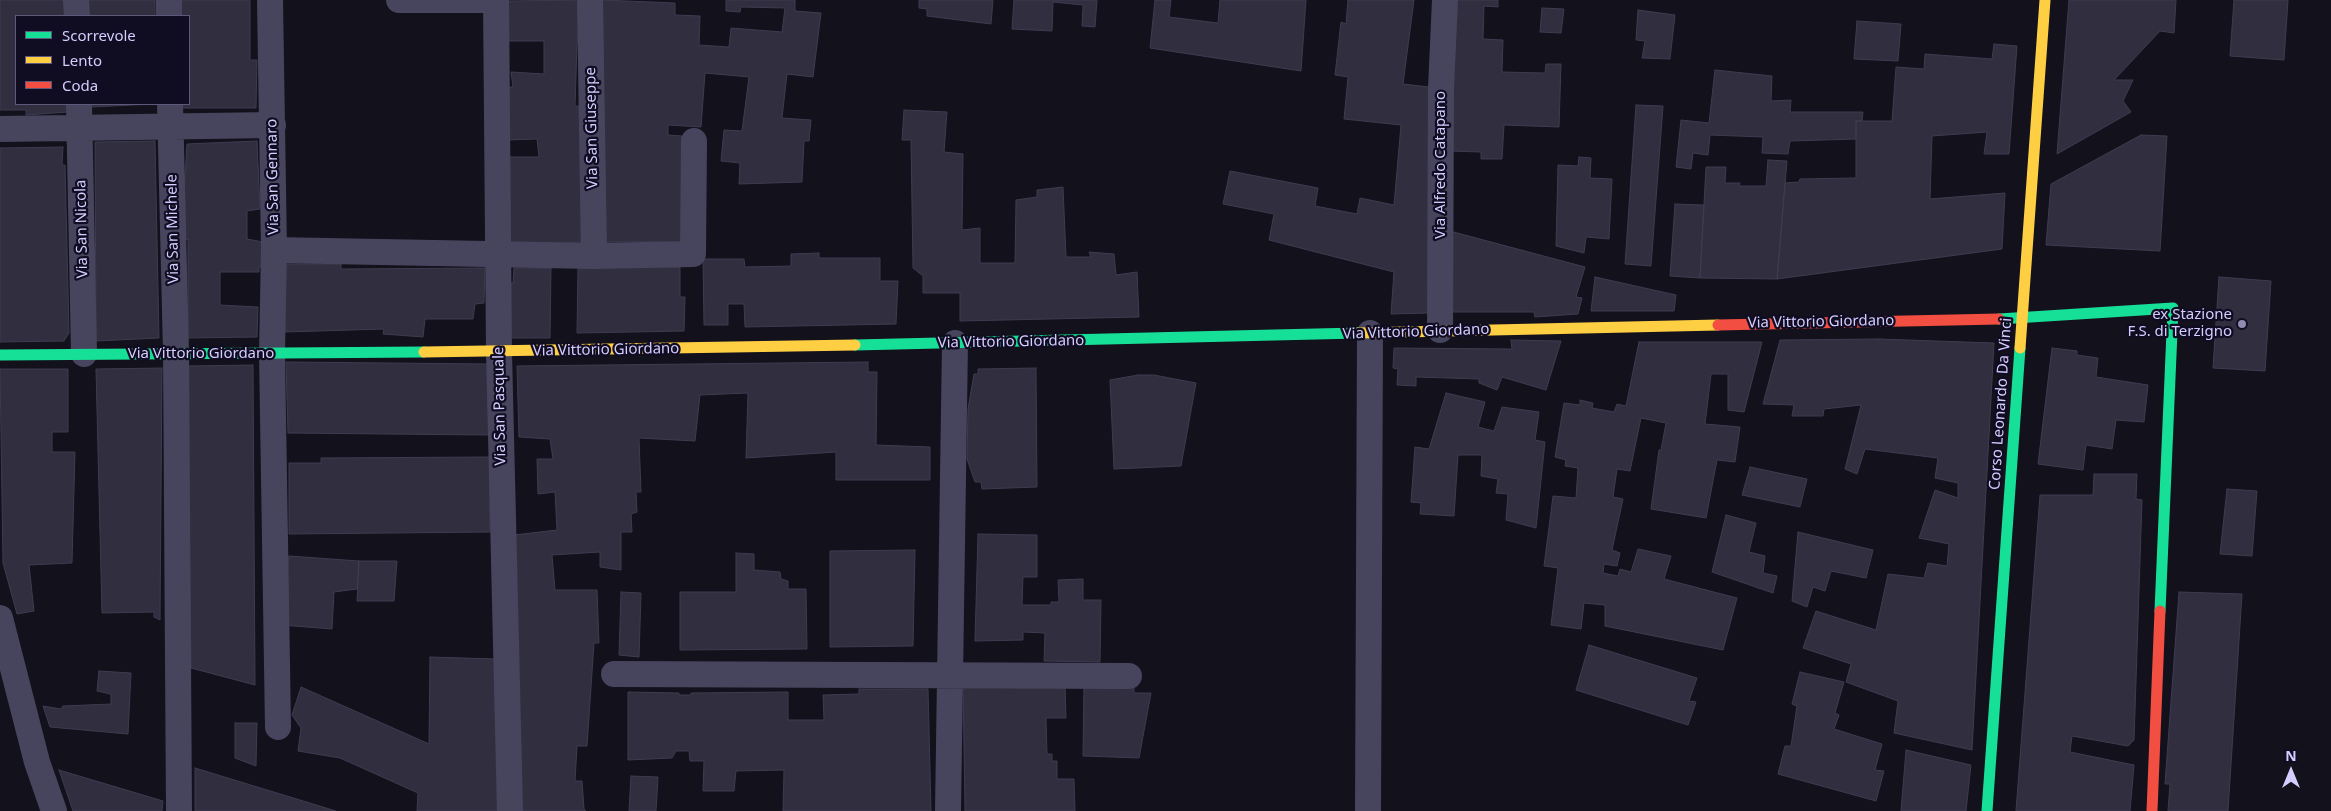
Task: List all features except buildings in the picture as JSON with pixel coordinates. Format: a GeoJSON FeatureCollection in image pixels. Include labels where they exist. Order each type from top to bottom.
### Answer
{"type":"FeatureCollection","features":[{"type":"Feature","properties":{"kind":"street"},"geometry":{"type":"LineString","coordinates":[[76,0],[77,15]]}},
{"type":"Feature","properties":{"kind":"street"},"geometry":{"type":"LineString","coordinates":[[169,0],[169,15]]}},
{"type":"Feature","properties":{"kind":"street","name":"Via San Gennaro"},"geometry":{"type":"LineString","coordinates":[[270,0],[274,250],[272,353],[278,726]]}},
{"type":"Feature","properties":{"kind":"street"},"geometry":{"type":"LineString","coordinates":[[399,0],[496,0]]}},
{"type":"Feature","properties":{"kind":"street","name":"Via San Pasquale"},"geometry":{"type":"LineString","coordinates":[[496,0],[499,352],[510,811]]}},
{"type":"Feature","properties":{"kind":"street","name":"Via San Giuseppe"},"geometry":{"type":"LineString","coordinates":[[590,0],[594,256]]}},
{"type":"Feature","properties":{"kind":"street","name":"Via Alfredo Catapano"},"geometry":{"type":"LineString","coordinates":[[1440,330],[1441,89],[1445,0]]}},
{"type":"Feature","properties":{"kind":"street","name":"Corso Leonardo Da Vinci"},"geometry":{"type":"LineString","coordinates":[[1987,811],[2045,0]]}},
{"type":"Feature","properties":{"kind":"street"},"geometry":{"type":"LineString","coordinates":[[0,129],[80,116],[170,115],[273,125]]}},
{"type":"Feature","properties":{"kind":"street","name":"Via San Michele"},"geometry":{"type":"LineString","coordinates":[[170,115],[176,353],[179,811]]}},
{"type":"Feature","properties":{"kind":"street","name":"Via San Nicola"},"geometry":{"type":"LineString","coordinates":[[80,116],[84,354]]}},
{"type":"Feature","properties":{"kind":"street"},"geometry":{"type":"LineString","coordinates":[[274,250],[498,252],[594,256],[693,254],[694,141]]}},
{"type":"Feature","properties":{"kind":"street","name":"Via Vittorio Giordano"},"geometry":{"type":"LineString","coordinates":[[0,355],[499,352],[955,343],[1440,330],[2022,318],[2173,308],[2152,811]]}},
{"type":"Feature","properties":{"kind":"street"},"geometry":{"type":"LineString","coordinates":[[1368,811],[1370,333]]}},
{"type":"Feature","properties":{"kind":"street"},"geometry":{"type":"LineString","coordinates":[[948,811],[955,343]]}},
{"type":"Feature","properties":{"kind":"street"},"geometry":{"type":"LineString","coordinates":[[0,618],[37,762],[54,811]]}},
{"type":"Feature","properties":{"kind":"street"},"geometry":{"type":"LineString","coordinates":[[614,674],[1129,676]]}},
{"type":"Feature","properties":{"kind":"traffic: fast"},"geometry":{"type":"LineString","coordinates":[[1999,319],[2173,308],[2160,611]]}},
{"type":"Feature","properties":{"kind":"traffic: fast"},"geometry":{"type":"LineString","coordinates":[[855,345],[1358,333]]}},
{"type":"Feature","properties":{"kind":"traffic: fast"},"geometry":{"type":"LineString","coordinates":[[1987,811],[2020,348]]}},
{"type":"Feature","properties":{"kind":"traffic: fast"},"geometry":{"type":"LineString","coordinates":[[0,355],[424,352]]}},
{"type":"Feature","properties":{"kind":"traffic: slow"},"geometry":{"type":"LineString","coordinates":[[2020,348],[2045,0]]}},
{"type":"Feature","properties":{"kind":"traffic: slow"},"geometry":{"type":"LineString","coordinates":[[1358,333],[1718,325]]}},
{"type":"Feature","properties":{"kind":"traffic: slow"},"geometry":{"type":"LineString","coordinates":[[424,352],[855,345]]}},
{"type":"Feature","properties":{"kind":"traffic: jam"},"geometry":{"type":"LineString","coordinates":[[1718,325],[1999,319]]}},
{"type":"Feature","properties":{"kind":"traffic: jam"},"geometry":{"type":"LineString","coordinates":[[2152,811],[2160,611]]}},
{"type":"Feature","properties":{"kind":"place","name":"ex Stazione F.S. di Terzigno"},"geometry":{"type":"Point","coordinates":[2242,324]}}]}
